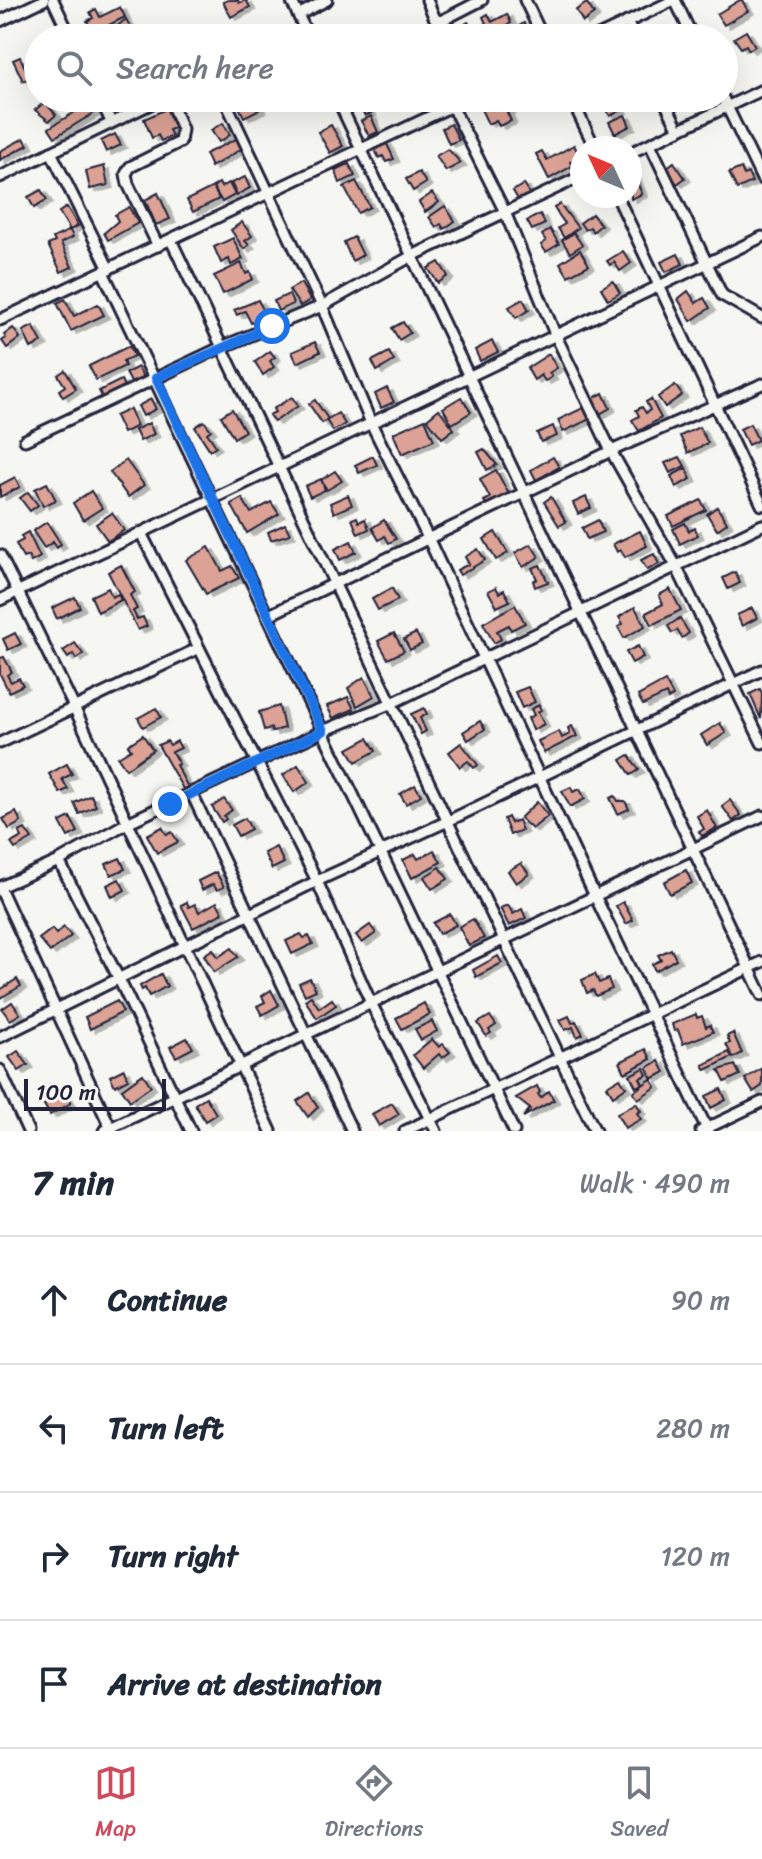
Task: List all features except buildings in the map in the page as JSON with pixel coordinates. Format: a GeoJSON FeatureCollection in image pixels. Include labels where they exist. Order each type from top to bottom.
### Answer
{"type":"FeatureCollection","features":[{"type":"Feature","properties":{"kind":"street"},"geometry":{"type":"LineString","coordinates":[[0,21],[44,0]]}},
{"type":"Feature","properties":{"kind":"street"},"geometry":{"type":"LineString","coordinates":[[53,0],[64,24]]}},
{"type":"Feature","properties":{"kind":"street"},"geometry":{"type":"LineString","coordinates":[[291,0],[302,24]]}},
{"type":"Feature","properties":{"kind":"street"},"geometry":{"type":"LineString","coordinates":[[298,15],[327,0]]}},
{"type":"Feature","properties":{"kind":"street"},"geometry":{"type":"LineString","coordinates":[[427,0],[435,19],[441,21],[482,0]]}},
{"type":"Feature","properties":{"kind":"street"},"geometry":{"type":"LineString","coordinates":[[525,0],[536,24]]}},
{"type":"Feature","properties":{"kind":"street"},"geometry":{"type":"LineString","coordinates":[[623,24],[674,0],[686,24]]}},
{"type":"Feature","properties":{"kind":"street"},"geometry":{"type":"LineString","coordinates":[[738,98],[762,90]]}},
{"type":"Feature","properties":{"kind":"street"},"geometry":{"type":"LineString","coordinates":[[106,112],[111,122]]}},
{"type":"Feature","properties":{"kind":"street"},"geometry":{"type":"LineString","coordinates":[[0,177],[133,112]]}},
{"type":"Feature","properties":{"kind":"street"},"geometry":{"type":"LineString","coordinates":[[158,246],[126,174],[130,167],[180,142],[182,129],[175,112]]}},
{"type":"Feature","properties":{"kind":"street"},"geometry":{"type":"LineString","coordinates":[[231,112],[322,306],[371,423],[485,658],[705,1130],[762,1102]]}},
{"type":"Feature","properties":{"kind":"street"},"geometry":{"type":"LineString","coordinates":[[344,112],[762,995]]}},
{"type":"Feature","properties":{"kind":"street"},"geometry":{"type":"LineString","coordinates":[[0,320],[439,112]]}},
{"type":"Feature","properties":{"kind":"street"},"geometry":{"type":"LineString","coordinates":[[455,112],[505,212],[555,334],[611,451],[676,566],[762,743]]}},
{"type":"Feature","properties":{"kind":"street"},"geometry":{"type":"LineString","coordinates":[[578,112],[589,136]]}},
{"type":"Feature","properties":{"kind":"street"},"geometry":{"type":"LineString","coordinates":[[670,112],[679,130]]}},
{"type":"Feature","properties":{"kind":"street"},"geometry":{"type":"LineString","coordinates":[[642,148],[709,112]]}},
{"type":"Feature","properties":{"kind":"street"},"geometry":{"type":"LineString","coordinates":[[730,112],[762,179]]}},
{"type":"Feature","properties":{"kind":"street"},"geometry":{"type":"LineString","coordinates":[[650,144],[722,295],[762,318]]}},
{"type":"Feature","properties":{"kind":"street"},"geometry":{"type":"LineString","coordinates":[[51,152],[267,616],[514,1131]]}},
{"type":"Feature","properties":{"kind":"street"},"geometry":{"type":"LineString","coordinates":[[25,440],[222,347],[322,306],[412,256],[570,182]]}},
{"type":"Feature","properties":{"kind":"street"},"geometry":{"type":"LineString","coordinates":[[623,208],[762,505]]}},
{"type":"Feature","properties":{"kind":"street"},"geometry":{"type":"LineString","coordinates":[[0,600],[762,237]]}},
{"type":"Feature","properties":{"kind":"street"},"geometry":{"type":"LineString","coordinates":[[171,240],[595,1131]]}},
{"type":"Feature","properties":{"kind":"street"},"geometry":{"type":"LineString","coordinates":[[267,616],[611,451],[762,384]]}},
{"type":"Feature","properties":{"kind":"street"},"geometry":{"type":"LineString","coordinates":[[762,525],[392,703],[323,731],[127,823],[59,861],[0,887],[109,1130],[762,816]]}},
{"type":"Feature","properties":{"kind":"street"},"geometry":{"type":"LineString","coordinates":[[141,533],[317,881],[371,1003],[436,1131]]}},
{"type":"Feature","properties":{"kind":"street"},"geometry":{"type":"LineString","coordinates":[[0,555],[271,1131]]}},
{"type":"Feature","properties":{"kind":"street"},"geometry":{"type":"LineString","coordinates":[[0,743],[199,648]]}},
{"type":"Feature","properties":{"kind":"street"},"geometry":{"type":"LineString","coordinates":[[0,1037],[317,881],[637,732],[762,670]]}},
{"type":"Feature","properties":{"kind":"street"},"geometry":{"type":"LineString","coordinates":[[192,794],[352,1131]]}},
{"type":"Feature","properties":{"kind":"street"},"geometry":{"type":"LineString","coordinates":[[59,861],[191,1131]]}},
{"type":"Feature","properties":{"kind":"street"},"geometry":{"type":"LineString","coordinates":[[405,1131],[762,962]]}},
{"type":"Feature","properties":{"kind":"street"},"geometry":{"type":"LineString","coordinates":[[0,1070],[28,1131]]}},
{"type":"Feature","properties":{"kind":"route"},"geometry":{"type":"LineString","coordinates":[[170,804],[323,731],[156,378],[272,326]]}}]}
